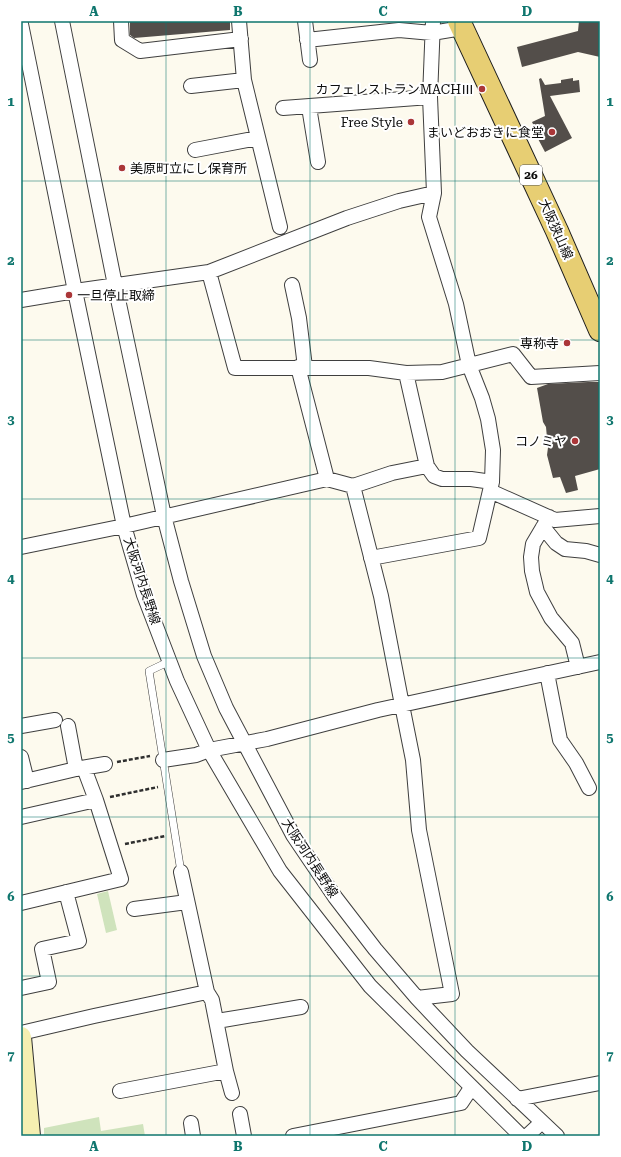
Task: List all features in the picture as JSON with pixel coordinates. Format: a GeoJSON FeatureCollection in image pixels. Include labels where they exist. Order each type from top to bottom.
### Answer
{"type":"FeatureCollection","features":[{"type":"Feature","properties":{"kind":"main road","name":"大阪狭山線"},"geometry":{"type":"LineString","coordinates":[[461,25],[557,231],[600,330]]}},
{"type":"Feature","properties":{"kind":"street","name":"大阪河内長野線"},"geometry":{"type":"LineString","coordinates":[[62,21],[115,285],[164,516],[181,581],[204,656],[226,708],[293,835],[335,897],[375,949],[417,998],[467,1051],[557,1136]]}},
{"type":"Feature","properties":{"kind":"street"},"geometry":{"type":"LineString","coordinates":[[120,21],[122,40],[140,51],[241,39]]}},
{"type":"Feature","properties":{"kind":"street"},"geometry":{"type":"LineString","coordinates":[[239,21],[244,80],[280,227]]}},
{"type":"Feature","properties":{"kind":"street"},"geometry":{"type":"LineString","coordinates":[[305,21],[310,60]]}},
{"type":"Feature","properties":{"kind":"street","name":"大阪河内長野線"},"geometry":{"type":"LineString","coordinates":[[21,24],[124,526],[144,595],[170,661],[209,750],[280,872],[370,986],[521,1136]]}},
{"type":"Feature","properties":{"kind":"street"},"geometry":{"type":"LineString","coordinates":[[307,40],[384,29],[399,30],[461,25]]}},
{"type":"Feature","properties":{"kind":"street"},"geometry":{"type":"LineString","coordinates":[[371,558],[479,538],[491,486],[493,450],[488,419],[482,398],[469,365],[456,304],[429,217],[434,193],[430,97],[433,27]]}},
{"type":"Feature","properties":{"kind":"street"},"geometry":{"type":"LineString","coordinates":[[191,86],[244,80]]}},
{"type":"Feature","properties":{"kind":"street"},"geometry":{"type":"LineString","coordinates":[[283,108],[430,97]]}},
{"type":"Feature","properties":{"kind":"street"},"geometry":{"type":"LineString","coordinates":[[309,106],[318,162]]}},
{"type":"Feature","properties":{"kind":"street"},"geometry":{"type":"LineString","coordinates":[[195,150],[258,138]]}},
{"type":"Feature","properties":{"kind":"street"},"geometry":{"type":"LineString","coordinates":[[21,300],[209,272],[347,218],[399,201],[434,193]]}},
{"type":"Feature","properties":{"kind":"street"},"geometry":{"type":"LineString","coordinates":[[209,272],[235,368],[369,368],[406,373],[442,372],[513,354],[531,377],[600,373]]}},
{"type":"Feature","properties":{"kind":"street"},"geometry":{"type":"LineString","coordinates":[[292,285],[299,318],[302,367],[327,479]]}},
{"type":"Feature","properties":{"kind":"street"},"geometry":{"type":"LineString","coordinates":[[406,373],[427,466],[434,476],[442,479],[471,479],[491,486],[546,522],[556,543],[565,549],[586,551],[600,556]]}},
{"type":"Feature","properties":{"kind":"street"},"geometry":{"type":"LineString","coordinates":[[21,547],[124,526],[327,479],[353,486],[392,473],[427,466]]}},
{"type":"Feature","properties":{"kind":"street"},"geometry":{"type":"LineString","coordinates":[[353,486],[381,596],[413,760],[420,830],[452,994],[417,998]]}},
{"type":"Feature","properties":{"kind":"street"},"geometry":{"type":"LineString","coordinates":[[578,667],[572,643],[551,618],[537,592],[533,578],[531,557],[533,544],[546,522],[600,516]]}},
{"type":"Feature","properties":{"kind":"street"},"geometry":{"type":"LineString","coordinates":[[163,757],[196,755],[209,750],[267,739],[402,705],[600,662]]}},
{"type":"Feature","properties":{"kind":"street"},"geometry":{"type":"LineString","coordinates":[[547,673],[560,740],[576,764],[589,788]]}},
{"type":"Feature","properties":{"kind":"street"},"geometry":{"type":"LineString","coordinates":[[21,726],[62,723],[80,768],[96,800],[121,878],[21,902]]}},
{"type":"Feature","properties":{"kind":"street"},"geometry":{"type":"LineString","coordinates":[[21,756],[24,782],[80,768],[105,764]]}},
{"type":"Feature","properties":{"kind":"street"},"geometry":{"type":"LineString","coordinates":[[21,817],[96,800]]}},
{"type":"Feature","properties":{"kind":"street"},"geometry":{"type":"LineString","coordinates":[[181,872],[207,992],[212,1000],[226,1071],[232,1093]]}},
{"type":"Feature","properties":{"kind":"street"},"geometry":{"type":"LineString","coordinates":[[21,988],[49,982],[42,949],[79,941],[66,892]]}},
{"type":"Feature","properties":{"kind":"street"},"geometry":{"type":"LineString","coordinates":[[134,909],[187,902]]}},
{"type":"Feature","properties":{"kind":"street"},"geometry":{"type":"LineString","coordinates":[[21,1033],[207,992]]}},
{"type":"Feature","properties":{"kind":"street"},"geometry":{"type":"LineString","coordinates":[[217,1021],[301,1007]]}},
{"type":"Feature","properties":{"kind":"street"},"geometry":{"type":"LineString","coordinates":[[21,1037],[30,1136]]}},
{"type":"Feature","properties":{"kind":"street"},"geometry":{"type":"LineString","coordinates":[[120,1091],[226,1071]]}},
{"type":"Feature","properties":{"kind":"street"},"geometry":{"type":"LineString","coordinates":[[517,1099],[600,1082]]}},
{"type":"Feature","properties":{"kind":"street"},"geometry":{"type":"LineString","coordinates":[[293,1136],[461,1102],[471,1088]]}},
{"type":"Feature","properties":{"kind":"street"},"geometry":{"type":"LineString","coordinates":[[240,1114],[240,1135]]}},
{"type":"Feature","properties":{"kind":"street"},"geometry":{"type":"LineString","coordinates":[[527,1136],[542,1122]]}},
{"type":"Feature","properties":{"kind":"lane"},"geometry":{"type":"LineString","coordinates":[[170,661],[149,671],[181,872]]}},
{"type":"Feature","properties":{"kind":"path"},"geometry":{"type":"LineString","coordinates":[[105,764],[163,757]]}},
{"type":"Feature","properties":{"kind":"path"},"geometry":{"type":"LineString","coordinates":[[96,800],[168,786]]}},
{"type":"Feature","properties":{"kind":"path"},"geometry":{"type":"LineString","coordinates":[[111,847],[176,835]]}},
{"type":"Feature","properties":{"kind":"green space"},"geometry":{"type":"Polygon","coordinates":[[[108,891],[117,930],[106,933],[97,894],[108,891]]]}},
{"type":"Feature","properties":{"kind":"green space"},"geometry":{"type":"Polygon","coordinates":[[[99,1117],[101,1131],[143,1124],[145,1136],[44,1136],[44,1128],[99,1117]]]}},
{"type":"Feature","properties":{"kind":"building"},"geometry":{"type":"Polygon","coordinates":[[[130,21],[230,21],[230,30],[134,38],[130,35],[130,21]]]}},
{"type":"Feature","properties":{"kind":"building"},"geometry":{"type":"Polygon","coordinates":[[[579,21],[600,21],[600,57],[578,52],[522,67],[517,47],[578,31],[579,21]]]}},
{"type":"Feature","properties":{"kind":"building"},"geometry":{"type":"Polygon","coordinates":[[[541,78],[545,85],[561,83],[561,80],[573,78],[573,81],[579,80],[580,92],[550,96],[572,138],[545,152],[536,135],[538,134],[532,122],[545,116],[539,79],[541,78]]]}},
{"type":"Feature","properties":{"kind":"building"},"geometry":{"type":"Polygon","coordinates":[[[600,382],[600,469],[575,476],[578,490],[566,493],[560,477],[553,478],[547,455],[549,440],[547,438],[546,427],[543,422],[537,388],[548,384],[600,382]]]}},
{"type":"Feature","properties":{"kind":"place","name":"カフェレストランMACHⅢ"},"geometry":{"type":"Point","coordinates":[482,89]}},
{"type":"Feature","properties":{"kind":"place","name":"Free Style"},"geometry":{"type":"Point","coordinates":[411,122]}},
{"type":"Feature","properties":{"kind":"place","name":"まいどおおきに食堂"},"geometry":{"type":"Point","coordinates":[552,132]}},
{"type":"Feature","properties":{"kind":"place","name":"美原町立にし保育所"},"geometry":{"type":"Point","coordinates":[122,168]}},
{"type":"Feature","properties":{"kind":"place","name":"一旦停止取締"},"geometry":{"type":"Point","coordinates":[69,295]}},
{"type":"Feature","properties":{"kind":"place","name":"専称寺"},"geometry":{"type":"Point","coordinates":[567,343]}},
{"type":"Feature","properties":{"kind":"place","name":"コノミヤ"},"geometry":{"type":"Point","coordinates":[575,441]}}]}
